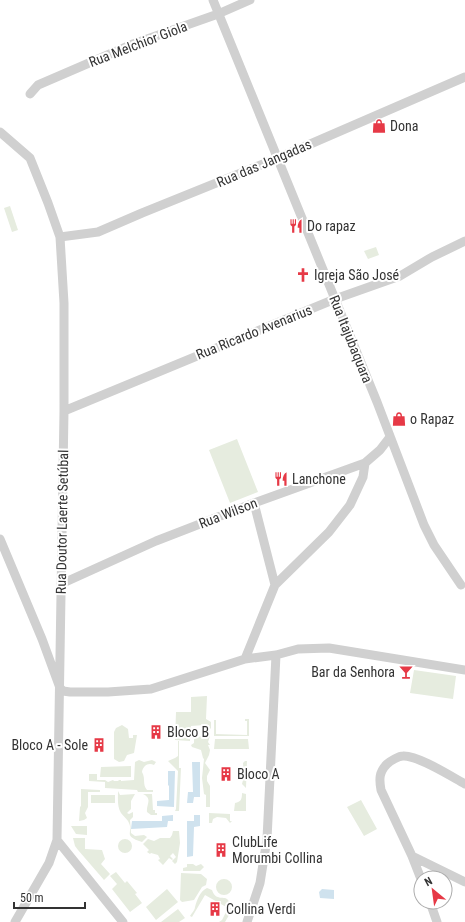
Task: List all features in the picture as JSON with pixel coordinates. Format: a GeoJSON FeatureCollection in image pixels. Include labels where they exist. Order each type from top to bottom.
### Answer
{"type":"FeatureCollection","features":[{"type":"Feature","properties":{"kind":"street","name":"Rua Itajubaquara"},"geometry":{"type":"LineString","coordinates":[[213,0],[377,402],[424,525],[434,545],[461,585]]}},
{"type":"Feature","properties":{"kind":"street","name":"Rua Melchior Giola"},"geometry":{"type":"LineString","coordinates":[[30,94],[38,85],[104,56],[133,44],[218,14],[250,0]]}},
{"type":"Feature","properties":{"kind":"street","name":"Rua das Jangadas"},"geometry":{"type":"LineString","coordinates":[[60,237],[98,232],[278,158],[465,77]]}},
{"type":"Feature","properties":{"kind":"street","name":"Rua Doutor Laerte Setúbal"},"geometry":{"type":"LineString","coordinates":[[0,132],[30,158],[48,203],[60,237],[64,303],[64,411],[57,840],[49,863],[15,922]]}},
{"type":"Feature","properties":{"kind":"street","name":"Rua Ricardo Avenarius"},"geometry":{"type":"LineString","coordinates":[[64,411],[335,299],[400,276],[432,256],[465,241]]}},
{"type":"Feature","properties":{"kind":"street","name":"Rua Wilson"},"geometry":{"type":"LineString","coordinates":[[60,584],[156,541],[254,502],[365,463],[380,450],[390,437]]}},
{"type":"Feature","properties":{"kind":"street"},"geometry":{"type":"LineString","coordinates":[[245,659],[275,584],[296,566],[329,532],[350,505],[363,477],[365,463]]}},
{"type":"Feature","properties":{"kind":"street"},"geometry":{"type":"LineString","coordinates":[[254,502],[275,584]]}},
{"type":"Feature","properties":{"kind":"street"},"geometry":{"type":"LineString","coordinates":[[0,540],[42,639],[60,688],[63,691],[108,692],[151,689],[245,659],[276,655],[298,649],[329,648],[465,670]]}},
{"type":"Feature","properties":{"kind":"street"},"geometry":{"type":"LineString","coordinates":[[247,922],[260,883],[267,839],[276,655]]}},
{"type":"Feature","properties":{"kind":"street"},"geometry":{"type":"LineString","coordinates":[[417,870],[381,790],[379,778],[382,770],[388,763],[404,756],[420,760],[465,784]]}},
{"type":"Feature","properties":{"kind":"street"},"geometry":{"type":"LineString","coordinates":[[57,840],[123,922]]}},
{"type":"Feature","properties":{"kind":"street"},"geometry":{"type":"LineString","coordinates":[[412,856],[465,882]]}},
{"type":"Feature","properties":{"kind":"street"},"geometry":{"type":"LineString","coordinates":[[433,910],[437,922]]}},
{"type":"Feature","properties":{"kind":"shaded area"},"geometry":{"type":"Polygon","coordinates":[[[10,206],[18,230],[12,232],[4,208],[10,206]]]}},
{"type":"Feature","properties":{"kind":"shaded area"},"geometry":{"type":"Polygon","coordinates":[[[376,247],[379,255],[368,259],[364,251],[376,247]]]}},
{"type":"Feature","properties":{"kind":"shaded area"},"geometry":{"type":"Polygon","coordinates":[[[237,439],[258,492],[230,503],[209,450],[237,439]]]}},
{"type":"Feature","properties":{"kind":"shaded area"},"geometry":{"type":"Polygon","coordinates":[[[414,670],[456,676],[453,699],[410,693],[414,670]]]}},
{"type":"Feature","properties":{"kind":"shaded area"},"geometry":{"type":"Polygon","coordinates":[[[207,696],[206,719],[211,722],[211,728],[204,731],[201,727],[204,725],[191,726],[190,741],[175,740],[176,712],[191,712],[191,697],[207,696]]]}},
{"type":"Feature","properties":{"kind":"shaded area"},"geometry":{"type":"Polygon","coordinates":[[[245,719],[249,719],[249,736],[214,736],[214,720],[216,720],[216,734],[247,735],[247,721],[245,721],[245,719]]]}},
{"type":"Feature","properties":{"kind":"shaded area"},"geometry":{"type":"Polygon","coordinates":[[[122,725],[128,729],[129,738],[133,738],[133,735],[137,735],[134,753],[127,755],[124,761],[119,762],[114,759],[114,732],[116,728],[122,725]]]}},
{"type":"Feature","properties":{"kind":"shaded area"},"geometry":{"type":"Polygon","coordinates":[[[194,736],[197,738],[201,736],[210,736],[208,742],[210,745],[208,745],[210,750],[205,763],[210,770],[207,776],[207,781],[210,786],[210,807],[206,807],[206,795],[204,794],[202,778],[204,759],[201,750],[192,747],[191,745],[194,743],[194,736]]]}},
{"type":"Feature","properties":{"kind":"shaded area"},"geometry":{"type":"Polygon","coordinates":[[[215,739],[248,739],[249,749],[214,749],[215,739]]]}},
{"type":"Feature","properties":{"kind":"shaded area"},"geometry":{"type":"Polygon","coordinates":[[[178,741],[179,768],[181,768],[179,811],[175,811],[178,771],[168,761],[178,756],[178,741]]]}},
{"type":"Feature","properties":{"kind":"shaded area"},"geometry":{"type":"Polygon","coordinates":[[[139,760],[144,762],[152,760],[156,762],[154,765],[146,765],[142,772],[144,784],[147,790],[153,790],[153,792],[138,792],[137,790],[105,788],[105,782],[89,781],[89,774],[97,774],[97,780],[105,780],[108,782],[113,780],[134,780],[135,762],[139,760]]]}},
{"type":"Feature","properties":{"kind":"shaded area"},"geometry":{"type":"Polygon","coordinates":[[[247,761],[246,788],[242,784],[244,776],[243,763],[247,761]]]}},
{"type":"Feature","properties":{"kind":"shaded area"},"geometry":{"type":"Polygon","coordinates":[[[131,766],[131,777],[100,777],[101,767],[131,766]]]}},
{"type":"Feature","properties":{"kind":"shaded area"},"geometry":{"type":"Polygon","coordinates":[[[81,789],[100,790],[100,792],[88,792],[88,807],[85,813],[87,818],[79,821],[81,806],[81,789]]]}},
{"type":"Feature","properties":{"kind":"shaded area"},"geometry":{"type":"Polygon","coordinates":[[[118,791],[120,795],[135,794],[131,801],[131,809],[127,813],[129,814],[133,812],[133,817],[130,820],[131,833],[135,836],[144,835],[147,837],[142,842],[136,840],[130,835],[130,825],[119,808],[118,791]]]}},
{"type":"Feature","properties":{"kind":"shaded area"},"geometry":{"type":"Polygon","coordinates":[[[242,793],[246,794],[246,811],[234,811],[235,803],[241,800],[242,793]]]}},
{"type":"Feature","properties":{"kind":"shaded area"},"geometry":{"type":"Polygon","coordinates":[[[143,794],[152,794],[153,810],[155,810],[157,815],[151,815],[147,812],[148,798],[143,794]]]}},
{"type":"Feature","properties":{"kind":"shaded area"},"geometry":{"type":"Polygon","coordinates":[[[91,795],[115,795],[115,803],[91,803],[91,795]]]}},
{"type":"Feature","properties":{"kind":"shaded area"},"geometry":{"type":"Polygon","coordinates":[[[361,800],[377,829],[364,836],[347,807],[361,800]]]}},
{"type":"Feature","properties":{"kind":"shaded area"},"geometry":{"type":"Polygon","coordinates":[[[209,813],[230,814],[230,821],[232,821],[230,823],[226,818],[217,817],[213,819],[212,823],[209,823],[209,813]]]}},
{"type":"Feature","properties":{"kind":"shaded area"},"geometry":{"type":"Polygon","coordinates":[[[71,826],[87,826],[87,835],[76,834],[71,826]]]}},
{"type":"Feature","properties":{"kind":"shaded area"},"geometry":{"type":"Polygon","coordinates":[[[173,831],[179,831],[180,843],[177,862],[175,864],[172,861],[176,857],[173,853],[170,856],[173,859],[172,860],[169,858],[163,865],[158,860],[160,859],[158,855],[147,852],[149,850],[143,844],[148,839],[154,841],[160,838],[170,838],[173,831]]]}},
{"type":"Feature","properties":{"kind":"shaded area"},"geometry":{"type":"Polygon","coordinates":[[[73,838],[85,838],[85,849],[102,850],[105,859],[101,864],[110,874],[104,880],[75,846],[73,838]]]}},
{"type":"Feature","properties":{"kind":"shaded area"},"geometry":{"type":"Polygon","coordinates":[[[125,839],[130,841],[132,846],[130,851],[125,853],[120,851],[118,846],[120,841],[125,839]]]}},
{"type":"Feature","properties":{"kind":"shaded area"},"geometry":{"type":"Polygon","coordinates":[[[187,864],[193,864],[196,866],[201,864],[204,867],[200,871],[183,871],[183,868],[187,867],[187,864]]]}},
{"type":"Feature","properties":{"kind":"shaded area"},"geometry":{"type":"Polygon","coordinates":[[[116,872],[125,883],[127,881],[137,893],[135,894],[142,903],[130,912],[112,889],[117,884],[110,876],[116,872]]]}},
{"type":"Feature","properties":{"kind":"shaded area"},"geometry":{"type":"Polygon","coordinates":[[[181,873],[201,874],[207,879],[206,885],[202,887],[194,900],[182,902],[180,900],[181,873]]]}},
{"type":"Feature","properties":{"kind":"shaded area"},"geometry":{"type":"Polygon","coordinates":[[[224,879],[231,884],[232,887],[227,894],[224,895],[217,890],[216,887],[221,880],[224,879]]]}},
{"type":"Feature","properties":{"kind":"shaded area"},"geometry":{"type":"Polygon","coordinates":[[[207,888],[212,890],[216,896],[229,901],[232,910],[225,922],[219,922],[222,920],[228,908],[205,895],[192,917],[190,916],[202,891],[207,888]]]}},
{"type":"Feature","properties":{"kind":"shaded area"},"geometry":{"type":"Polygon","coordinates":[[[167,889],[178,902],[156,920],[146,907],[167,889]]]}},
{"type":"Feature","properties":{"kind":"shaded area"},"geometry":{"type":"Polygon","coordinates":[[[178,909],[185,918],[179,922],[161,922],[178,909]]]}},
{"type":"Feature","properties":{"kind":"water"},"geometry":{"type":"Polygon","coordinates":[[[192,762],[200,762],[200,797],[194,797],[193,803],[187,803],[188,792],[193,792],[192,762]]]}},
{"type":"Feature","properties":{"kind":"water"},"geometry":{"type":"Polygon","coordinates":[[[168,771],[175,771],[174,807],[157,806],[157,801],[169,800],[168,771]]]}},
{"type":"Feature","properties":{"kind":"water"},"geometry":{"type":"Polygon","coordinates":[[[173,815],[173,821],[168,821],[167,827],[131,829],[132,821],[162,821],[162,816],[173,815]]]}},
{"type":"Feature","properties":{"kind":"water"},"geometry":{"type":"Polygon","coordinates":[[[194,815],[200,815],[200,826],[194,827],[193,856],[187,857],[187,821],[194,821],[194,815]]]}},
{"type":"Feature","properties":{"kind":"water"},"geometry":{"type":"Polygon","coordinates":[[[322,889],[334,890],[334,899],[320,898],[319,892],[322,889]]]}},
{"type":"Feature","properties":{"kind":"place","name":"Dona"},"geometry":{"type":"Point","coordinates":[379,126]}},
{"type":"Feature","properties":{"kind":"place","name":"Do rapaz"},"geometry":{"type":"Point","coordinates":[296,226]}},
{"type":"Feature","properties":{"kind":"place","name":"Igreja São José"},"geometry":{"type":"Point","coordinates":[303,275]}},
{"type":"Feature","properties":{"kind":"place","name":"o Rapaz"},"geometry":{"type":"Point","coordinates":[399,419]}},
{"type":"Feature","properties":{"kind":"place","name":"Lanchone"},"geometry":{"type":"Point","coordinates":[281,479]}},
{"type":"Feature","properties":{"kind":"place","name":"Bar da Senhora"},"geometry":{"type":"Point","coordinates":[406,672]}},
{"type":"Feature","properties":{"kind":"place","name":"Bloco B"},"geometry":{"type":"Point","coordinates":[156,732]}},
{"type":"Feature","properties":{"kind":"place","name":"Bloco A - Sole"},"geometry":{"type":"Point","coordinates":[99,745]}},
{"type":"Feature","properties":{"kind":"place","name":"Bloco A"},"geometry":{"type":"Point","coordinates":[226,774]}},
{"type":"Feature","properties":{"kind":"place","name":"ClubLife Morumbi Collina"},"geometry":{"type":"Point","coordinates":[221,850]}},
{"type":"Feature","properties":{"kind":"place","name":"Collina Verdi"},"geometry":{"type":"Point","coordinates":[215,909]}}]}
